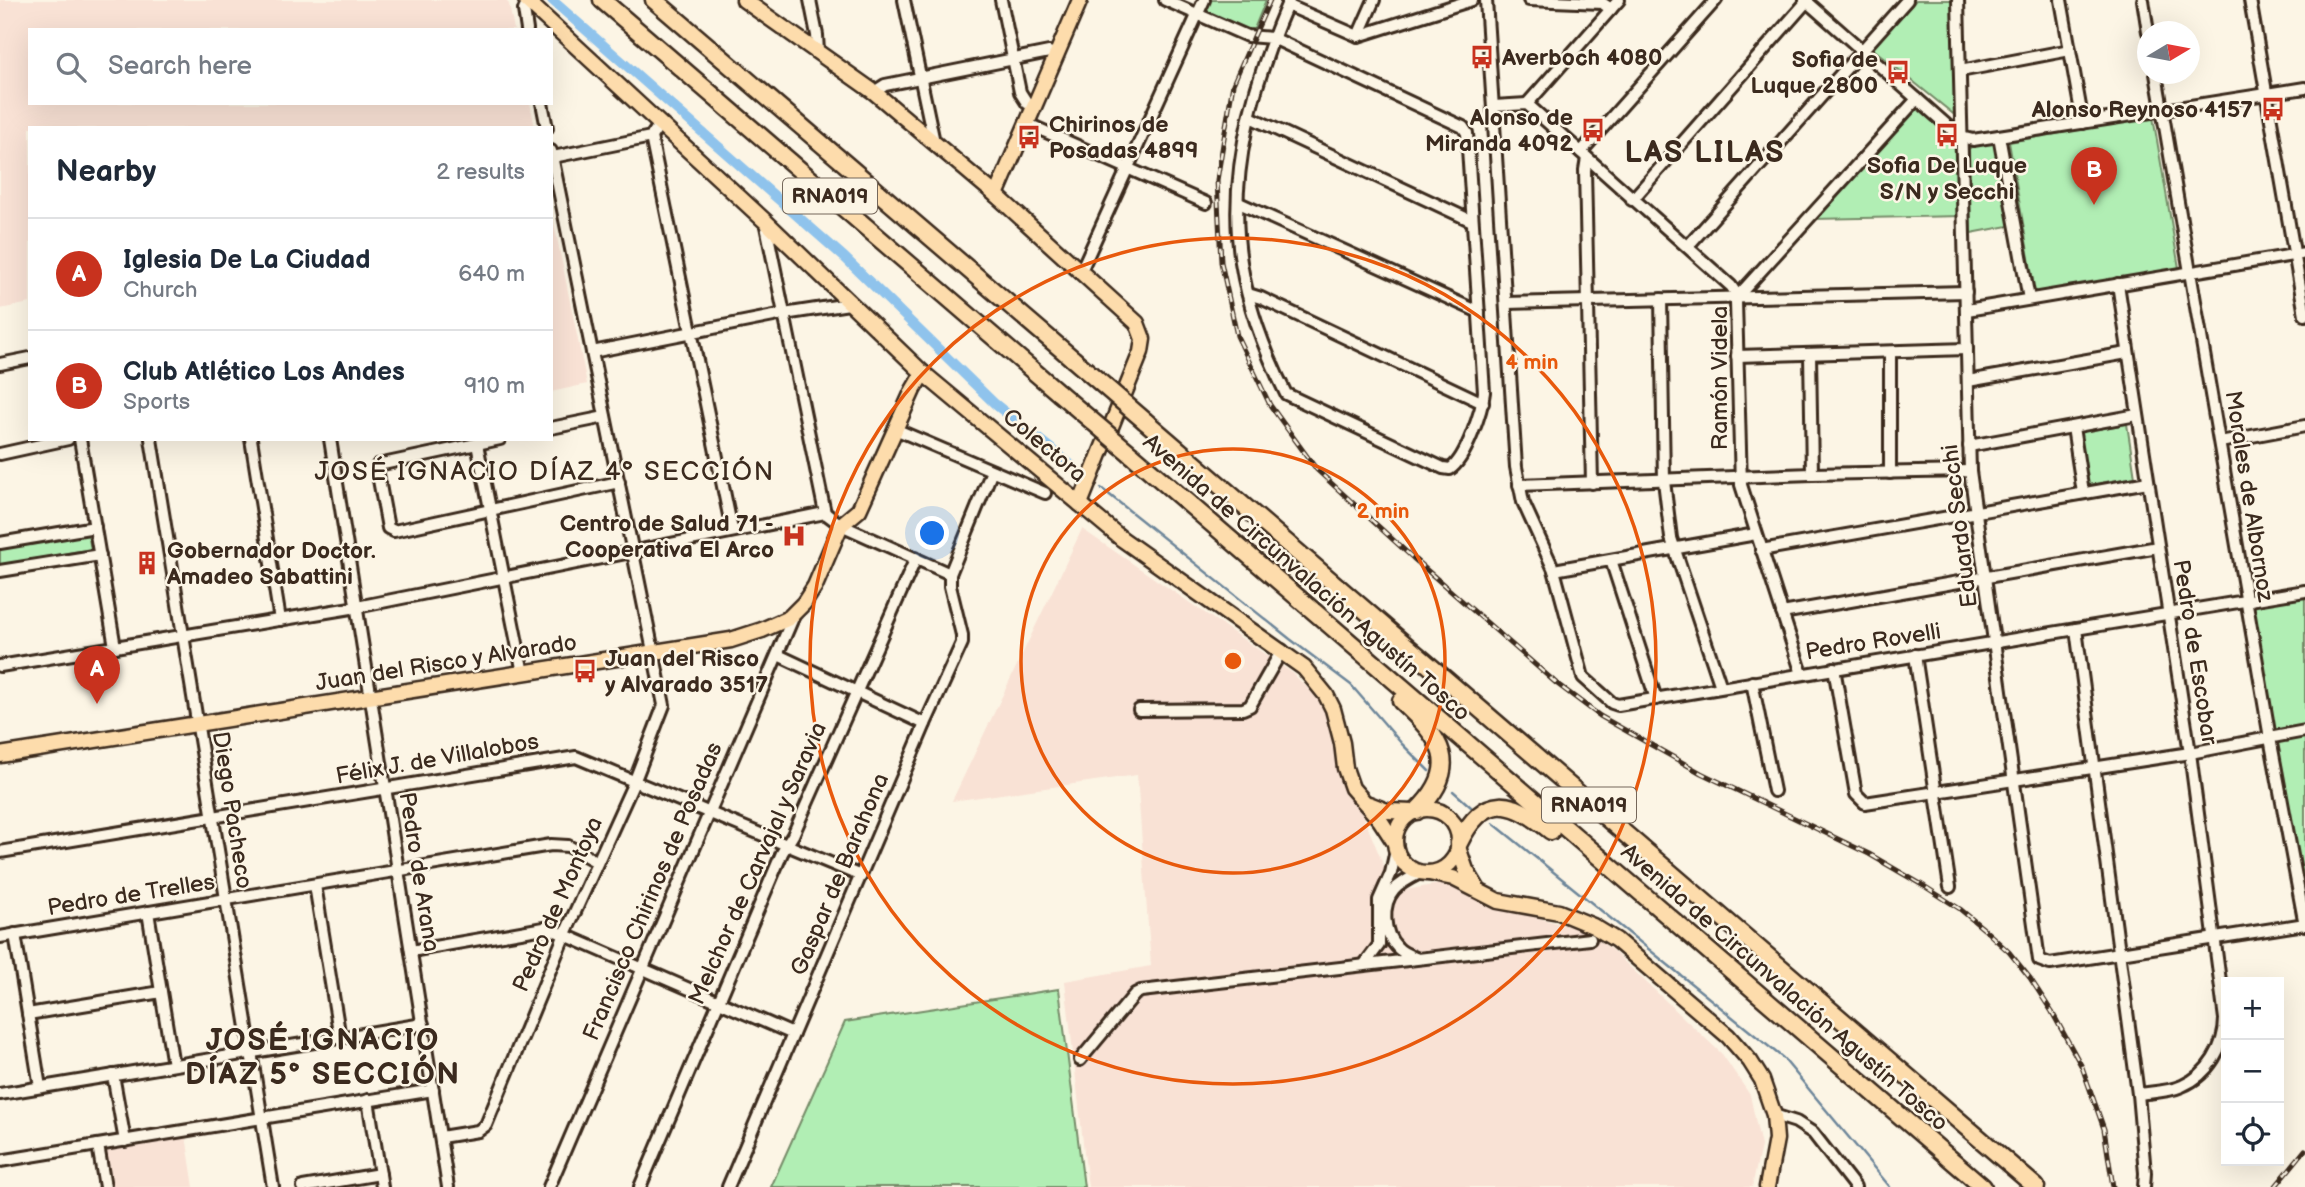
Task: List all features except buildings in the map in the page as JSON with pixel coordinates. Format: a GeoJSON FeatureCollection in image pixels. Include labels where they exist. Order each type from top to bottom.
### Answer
{"type":"FeatureCollection","features":[{"type":"Feature","properties":{"kind":"highway","name":"Avenida de Circunvalación Agustín Tosco"},"geometry":{"type":"LineString","coordinates":[[602,0],[1983,1187]]}},
{"type":"Feature","properties":{"kind":"highway","name":"Avenida de Circunvalación Agustín Tosco"},"geometry":{"type":"LineString","coordinates":[[654,0],[2036,1187]]}},
{"type":"Feature","properties":{"kind":"highway"},"geometry":{"type":"LineString","coordinates":[[1306,605],[1343,650],[1419,718],[1438,746],[1443,767],[1441,783],[1433,795],[1415,811]]}},
{"type":"Feature","properties":{"kind":"highway"},"geometry":{"type":"LineString","coordinates":[[1458,845],[1468,825],[1487,810],[1505,806],[1525,812],[1748,998],[1806,1036]]}},
{"type":"Feature","properties":{"kind":"highway"},"geometry":{"type":"LineString","coordinates":[[1805,990],[1860,1024],[2050,1187]]}},
{"type":"Feature","properties":{"kind":"highway"},"geometry":{"type":"LineString","coordinates":[[1838,1063],[1893,1123],[1969,1187]]}},
{"type":"Feature","properties":{"kind":"main road","name":"Colectora"},"geometry":{"type":"LineString","coordinates":[[527,1],[655,131],[765,222],[923,373],[1080,504],[1141,352],[1143,339],[1137,323],[996,195],[874,92],[744,0]]}},
{"type":"Feature","properties":{"kind":"main road"},"geometry":{"type":"LineString","coordinates":[[996,195],[1080,0]]}},
{"type":"Feature","properties":{"kind":"main road","name":"Juan del Risco y Alvarado"},"geometry":{"type":"LineString","coordinates":[[0,755],[731,640],[762,630],[795,614],[815,586],[841,525],[859,510],[923,373]]}},
{"type":"Feature","properties":{"kind":"main road"},"geometry":{"type":"LineString","coordinates":[[1080,504],[1122,539],[1304,668],[1326,695],[1338,722],[1348,779],[1380,820],[1406,865],[1454,878],[1498,901],[1570,915],[1616,940],[1695,1006],[1740,1048],[1762,1080],[1774,1115],[1776,1139],[1767,1187]]}},
{"type":"Feature","properties":{"kind":"main road"},"geometry":{"type":"LineString","coordinates":[[1364,802],[1387,811],[1434,810],[1447,816],[1456,828],[1466,870],[1480,892]]}},
{"type":"Feature","properties":{"kind":"main road"},"geometry":{"type":"LineString","coordinates":[[1396,846],[1401,822],[1415,811]]}},
{"type":"Feature","properties":{"kind":"main road"},"geometry":{"type":"LineString","coordinates":[[1426,872],[1437,871],[1449,863],[1458,845]]}},
{"type":"Feature","properties":{"kind":"street"},"geometry":{"type":"LineString","coordinates":[[810,0],[818,52]]}},
{"type":"Feature","properties":{"kind":"street"},"geometry":{"type":"LineString","coordinates":[[904,0],[934,142]]}},
{"type":"Feature","properties":{"kind":"street"},"geometry":{"type":"LineString","coordinates":[[1000,0],[1022,98],[1035,107]]}},
{"type":"Feature","properties":{"kind":"street"},"geometry":{"type":"LineString","coordinates":[[1164,0],[1247,36],[1273,38],[1459,124],[1467,133],[1484,376],[1483,403],[1474,428],[1454,466],[1443,468],[1286,394],[1248,294],[1239,245],[1239,203],[1244,142],[1250,117],[1273,38],[1288,2],[1358,36],[1472,0]]}},
{"type":"Feature","properties":{"kind":"street"},"geometry":{"type":"LineString","coordinates":[[1080,273],[1204,0]]}},
{"type":"Feature","properties":{"kind":"street"},"geometry":{"type":"LineString","coordinates":[[1358,36],[1374,0]]}},
{"type":"Feature","properties":{"kind":"street"},"geometry":{"type":"LineString","coordinates":[[1486,0],[1516,467],[1523,502],[1554,570],[1756,534]]}},
{"type":"Feature","properties":{"kind":"street"},"geometry":{"type":"LineString","coordinates":[[1529,0],[1615,4]]}},
{"type":"Feature","properties":{"kind":"street"},"geometry":{"type":"LineString","coordinates":[[1592,483],[1584,155],[1716,0]]}},
{"type":"Feature","properties":{"kind":"street"},"geometry":{"type":"LineString","coordinates":[[1688,246],[1906,0]]}},
{"type":"Feature","properties":{"kind":"street","name":"Eduardo Secchi"},"geometry":{"type":"LineString","coordinates":[[1958,0],[1970,471],[2039,960],[2050,964],[2119,953]]}},
{"type":"Feature","properties":{"kind":"street"},"geometry":{"type":"LineString","coordinates":[[2061,0],[2083,123]]}},
{"type":"Feature","properties":{"kind":"street"},"geometry":{"type":"LineString","coordinates":[[2143,0],[2146,21]]}},
{"type":"Feature","properties":{"kind":"street"},"geometry":{"type":"LineString","coordinates":[[2250,0],[2266,94],[2300,254],[2305,315]]}},
{"type":"Feature","properties":{"kind":"street"},"geometry":{"type":"LineString","coordinates":[[527,1],[524,10],[527,28]]}},
{"type":"Feature","properties":{"kind":"street"},"geometry":{"type":"LineString","coordinates":[[1632,200],[1806,1],[1961,136],[1973,141],[2305,88]]}},
{"type":"Feature","properties":{"kind":"street"},"geometry":{"type":"LineString","coordinates":[[1494,106],[1527,104],[1615,4]]}},
{"type":"Feature","properties":{"kind":"street"},"geometry":{"type":"LineString","coordinates":[[1960,71],[2070,50]]}},
{"type":"Feature","properties":{"kind":"street"},"geometry":{"type":"LineString","coordinates":[[874,92],[885,85],[1049,52],[1057,54]]}},
{"type":"Feature","properties":{"kind":"street","name":"Morales de Albornoz"},"geometry":{"type":"LineString","coordinates":[[2158,84],[2246,601],[2305,925]]}},
{"type":"Feature","properties":{"kind":"street","name":"Ramón Videla"},"geometry":{"type":"LineString","coordinates":[[1802,674],[1740,477],[1736,302],[1738,296],[1917,99]]}},
{"type":"Feature","properties":{"kind":"street"},"geometry":{"type":"LineString","coordinates":[[1527,104],[1632,200],[1688,246],[1731,286],[1738,296]]}},
{"type":"Feature","properties":{"kind":"street"},"geometry":{"type":"LineString","coordinates":[[542,105],[547,126]]}},
{"type":"Feature","properties":{"kind":"street"},"geometry":{"type":"LineString","coordinates":[[1250,117],[1472,221]]}},
{"type":"Feature","properties":{"kind":"street"},"geometry":{"type":"LineString","coordinates":[[1028,124],[1206,203]]}},
{"type":"Feature","properties":{"kind":"street"},"geometry":{"type":"LineString","coordinates":[[553,154],[655,131],[691,332],[732,530]]}},
{"type":"Feature","properties":{"kind":"street"},"geometry":{"type":"LineString","coordinates":[[2000,136],[2029,299]]}},
{"type":"Feature","properties":{"kind":"street","name":"Pedro de Montoya"},"geometry":{"type":"LineString","coordinates":[[441,1137],[478,1131],[486,1125],[565,934],[635,780],[664,705],[553,159]]}},
{"type":"Feature","properties":{"kind":"street"},"geometry":{"type":"LineString","coordinates":[[1239,203],[1479,312]]}},
{"type":"Feature","properties":{"kind":"street"},"geometry":{"type":"LineString","coordinates":[[765,222],[825,513],[841,525],[950,574],[992,471]]}},
{"type":"Feature","properties":{"kind":"street"},"geometry":{"type":"LineString","coordinates":[[1967,310],[2300,254]]}},
{"type":"Feature","properties":{"kind":"street","name":"Pedro de Escobar"},"geometry":{"type":"LineString","coordinates":[[2118,284],[2190,753],[2221,988]]}},
{"type":"Feature","properties":{"kind":"street"},"geometry":{"type":"LineString","coordinates":[[1507,303],[1966,292]]}},
{"type":"Feature","properties":{"kind":"street"},"geometry":{"type":"LineString","coordinates":[[1248,294],[1483,403]]}},
{"type":"Feature","properties":{"kind":"street"},"geometry":{"type":"LineString","coordinates":[[1661,299],[1664,481],[1674,549],[1721,687]]}},
{"type":"Feature","properties":{"kind":"street"},"geometry":{"type":"LineString","coordinates":[[592,352],[784,314],[849,304]]}},
{"type":"Feature","properties":{"kind":"street"},"geometry":{"type":"LineString","coordinates":[[1737,356],[1967,349]]}},
{"type":"Feature","properties":{"kind":"street"},"geometry":{"type":"LineString","coordinates":[[1890,352],[1890,473]]}},
{"type":"Feature","properties":{"kind":"street"},"geometry":{"type":"LineString","coordinates":[[1968,381],[2127,353]]}},
{"type":"Feature","properties":{"kind":"street"},"geometry":{"type":"LineString","coordinates":[[1810,354],[1812,474]]}},
{"type":"Feature","properties":{"kind":"street"},"geometry":{"type":"LineString","coordinates":[[0,364],[28,358]]}},
{"type":"Feature","properties":{"kind":"street"},"geometry":{"type":"LineString","coordinates":[[1969,446],[2137,415]]}},
{"type":"Feature","properties":{"kind":"street"},"geometry":{"type":"LineString","coordinates":[[553,428],[606,416]]}},
{"type":"Feature","properties":{"kind":"street"},"geometry":{"type":"LineString","coordinates":[[2220,442],[2305,426]]}},
{"type":"Feature","properties":{"kind":"street"},"geometry":{"type":"LineString","coordinates":[[2073,427],[2082,493]]}},
{"type":"Feature","properties":{"kind":"street"},"geometry":{"type":"LineString","coordinates":[[895,429],[1045,493]]}},
{"type":"Feature","properties":{"kind":"street"},"geometry":{"type":"LineString","coordinates":[[0,454],[59,441]]}},
{"type":"Feature","properties":{"kind":"street"},"geometry":{"type":"LineString","coordinates":[[80,441],[115,648]]}},
{"type":"Feature","properties":{"kind":"street","name":"Diego Pacheco"},"geometry":{"type":"LineString","coordinates":[[150,441],[273,1187]]}},
{"type":"Feature","properties":{"kind":"street"},"geometry":{"type":"LineString","coordinates":[[251,441],[281,620]]}},
{"type":"Feature","properties":{"kind":"street","name":"Pedro de Arana"},"geometry":{"type":"LineString","coordinates":[[330,441],[449,1187]]}},
{"type":"Feature","properties":{"kind":"street"},"geometry":{"type":"LineString","coordinates":[[491,441],[378,465],[386,524],[390,531],[619,482]]}},
{"type":"Feature","properties":{"kind":"street"},"geometry":{"type":"LineString","coordinates":[[477,444],[523,673]]}},
{"type":"Feature","properties":{"kind":"street"},"geometry":{"type":"LineString","coordinates":[[1519,485],[1970,471]]}},
{"type":"Feature","properties":{"kind":"street"},"geometry":{"type":"LineString","coordinates":[[1761,550],[2148,482]]}},
{"type":"Feature","properties":{"kind":"street"},"geometry":{"type":"LineString","coordinates":[[0,666],[357,607],[825,513]]}},
{"type":"Feature","properties":{"kind":"street"},"geometry":{"type":"LineString","coordinates":[[0,543],[95,527]]}},
{"type":"Feature","properties":{"kind":"street"},"geometry":{"type":"LineString","coordinates":[[1782,613],[2158,547]]}},
{"type":"Feature","properties":{"kind":"street"},"geometry":{"type":"LineString","coordinates":[[0,571],[100,555]]}},
{"type":"Feature","properties":{"kind":"street","name":"Melchor de Carvajal y Saravia"},"geometry":{"type":"LineString","coordinates":[[640,1187],[787,844],[916,558]]}},
{"type":"Feature","properties":{"kind":"street"},"geometry":{"type":"LineString","coordinates":[[1611,560],[1656,699]]}},
{"type":"Feature","properties":{"kind":"street","name":"Pedro Rovelli"},"geometry":{"type":"LineString","coordinates":[[1554,570],[1583,677],[1614,705],[2305,591]]}},
{"type":"Feature","properties":{"kind":"street","name":"Gaspar de Barahona"},"geometry":{"type":"LineString","coordinates":[[728,1187],[962,643],[950,574]]}},
{"type":"Feature","properties":{"kind":"street","name":"Francisco Chirinos de Posadas"},"geometry":{"type":"LineString","coordinates":[[549,1187],[795,614]]}},
{"type":"Feature","properties":{"kind":"street"},"geometry":{"type":"LineString","coordinates":[[2076,629],[2138,1094],[2144,1187]]}},
{"type":"Feature","properties":{"kind":"street"},"geometry":{"type":"LineString","coordinates":[[1139,710],[1243,709],[1250,706],[1282,650]]}},
{"type":"Feature","properties":{"kind":"street"},"geometry":{"type":"LineString","coordinates":[[778,655],[925,724]]}},
{"type":"Feature","properties":{"kind":"street"},"geometry":{"type":"LineString","coordinates":[[1914,655],[1950,887]]}},
{"type":"Feature","properties":{"kind":"street"},"geometry":{"type":"LineString","coordinates":[[1834,668],[1858,798],[1865,803],[2190,753],[2305,731]]}},
{"type":"Feature","properties":{"kind":"street"},"geometry":{"type":"LineString","coordinates":[[1752,682],[1774,791]]}},
{"type":"Feature","properties":{"kind":"street","name":"Félix J. de Villalobos"},"geometry":{"type":"LineString","coordinates":[[0,852],[569,757],[583,758],[860,876]]}},
{"type":"Feature","properties":{"kind":"street","name":"Pedro de Trelles"},"geometry":{"type":"LineString","coordinates":[[0,937],[551,845],[568,846],[597,862]]}},
{"type":"Feature","properties":{"kind":"street"},"geometry":{"type":"LineString","coordinates":[[1364,965],[1379,945],[1380,900],[1391,873],[1396,846]]}},
{"type":"Feature","properties":{"kind":"street"},"geometry":{"type":"LineString","coordinates":[[1416,958],[1398,949],[1387,931],[1385,914],[1391,893],[1404,882],[1426,872]]}},
{"type":"Feature","properties":{"kind":"street"},"geometry":{"type":"LineString","coordinates":[[315,885],[340,1038]]}},
{"type":"Feature","properties":{"kind":"street"},"geometry":{"type":"LineString","coordinates":[[148,912],[173,1065]]}},
{"type":"Feature","properties":{"kind":"street"},"geometry":{"type":"LineString","coordinates":[[2119,953],[2305,925]]}},
{"type":"Feature","properties":{"kind":"street"},"geometry":{"type":"LineString","coordinates":[[411,951],[544,928],[565,934],[793,1034]]}},
{"type":"Feature","properties":{"kind":"street"},"geometry":{"type":"LineString","coordinates":[[15,934],[40,1087]]}},
{"type":"Feature","properties":{"kind":"street"},"geometry":{"type":"LineString","coordinates":[[1080,1060],[1135,994],[1141,991],[1590,939]]}},
{"type":"Feature","properties":{"kind":"street"},"geometry":{"type":"LineString","coordinates":[[28,1014],[161,992]]}},
{"type":"Feature","properties":{"kind":"street"},"geometry":{"type":"LineString","coordinates":[[0,1094],[423,1024]]}},
{"type":"Feature","properties":{"kind":"street"},"geometry":{"type":"LineString","coordinates":[[2138,1094],[2181,1087],[2197,1077],[2219,1050],[2222,1040]]}},
{"type":"Feature","properties":{"kind":"street"},"geometry":{"type":"LineString","coordinates":[[113,1075],[125,1140]]}},
{"type":"Feature","properties":{"kind":"street"},"geometry":{"type":"LineString","coordinates":[[0,1161],[433,1090]]}},
{"type":"Feature","properties":{"kind":"street"},"geometry":{"type":"LineString","coordinates":[[368,1100],[382,1187]]}},
{"type":"Feature","properties":{"kind":"street"},"geometry":{"type":"LineString","coordinates":[[1774,1115],[1796,1122],[1813,1132],[1855,1187]]}},
{"type":"Feature","properties":{"kind":"street"},"geometry":{"type":"LineString","coordinates":[[98,1145],[105,1187]]}},
{"type":"Feature","properties":{"kind":"street"},"geometry":{"type":"LineString","coordinates":[[303,1187],[380,1174]]}},
{"type":"Feature","properties":{"kind":"shaded area"},"geometry":{"type":"Polygon","coordinates":[[[0,0],[505,0],[509,4],[514,28],[28,28],[28,105],[530,105],[535,126],[28,126],[28,303],[0,309],[0,0]]]}},
{"type":"Feature","properties":{"kind":"shaded area"},"geometry":{"type":"Polygon","coordinates":[[[553,219],[587,384],[553,392],[553,219]]]}},
{"type":"Feature","properties":{"kind":"shaded area"},"geometry":{"type":"Polygon","coordinates":[[[1082,529],[1291,672],[1326,706],[1335,730],[1338,774],[1348,795],[1362,813],[1388,876],[1406,890],[1449,882],[1486,904],[1587,931],[1612,950],[1722,1054],[1750,1095],[1761,1146],[1752,1187],[1088,1187],[1065,981],[1151,966],[1137,775],[952,801],[1082,529]]]}},
{"type":"Feature","properties":{"kind":"shaded area"},"geometry":{"type":"Polygon","coordinates":[[[186,1136],[194,1187],[111,1187],[105,1149],[186,1136]]]}},
{"type":"Feature","properties":{"kind":"green space"},"geometry":{"type":"Polygon","coordinates":[[[1210,0],[1266,0],[1252,34],[1206,13],[1210,0]]]}},
{"type":"Feature","properties":{"kind":"green space"},"geometry":{"type":"Polygon","coordinates":[[[1916,0],[1953,0],[1957,117],[1872,48],[1916,0]]]}},
{"type":"Feature","properties":{"kind":"green space"},"geometry":{"type":"Polygon","coordinates":[[[1918,103],[1960,141],[1963,216],[1813,219],[1918,103]]]}},
{"type":"Feature","properties":{"kind":"green space"},"geometry":{"type":"Polygon","coordinates":[[[2153,117],[2179,268],[2035,293],[2009,142],[2153,117]]]}},
{"type":"Feature","properties":{"kind":"green space"},"geometry":{"type":"Polygon","coordinates":[[[1993,143],[2000,147],[2014,225],[1971,233],[1969,149],[1973,145],[1993,143]]]}},
{"type":"Feature","properties":{"kind":"green space"},"geometry":{"type":"Polygon","coordinates":[[[2127,424],[2135,477],[2088,485],[2080,432],[2127,424]]]}},
{"type":"Feature","properties":{"kind":"green space"},"geometry":{"type":"Polygon","coordinates":[[[88,534],[91,549],[0,565],[0,548],[88,534]]]}},
{"type":"Feature","properties":{"kind":"green space"},"geometry":{"type":"Polygon","coordinates":[[[2305,594],[2305,727],[2274,734],[2251,602],[2305,594]]]}},
{"type":"Feature","properties":{"kind":"green space"},"geometry":{"type":"Polygon","coordinates":[[[2305,735],[2305,911],[2275,740],[2305,735]]]}},
{"type":"Feature","properties":{"kind":"green space"},"geometry":{"type":"Polygon","coordinates":[[[1059,989],[1084,1187],[771,1187],[845,1022],[1059,989]]]}},
{"type":"Feature","properties":{"kind":"waterway"},"geometry":{"type":"LineString","coordinates":[[552,0],[844,257],[995,404],[1071,465]]}},
{"type":"Feature","properties":{"kind":"waterway"},"geometry":{"type":"LineString","coordinates":[[1101,488],[1351,685],[1429,771]]}},
{"type":"Feature","properties":{"kind":"waterway"},"geometry":{"type":"LineString","coordinates":[[1453,791],[1471,807]]}},
{"type":"Feature","properties":{"kind":"waterway"},"geometry":{"type":"LineString","coordinates":[[1493,823],[1783,1058],[1890,1187]]}},
{"type":"Feature","properties":{"kind":"railway"},"geometry":{"type":"LineString","coordinates":[[1270,0],[1233,84],[1217,180],[1221,262],[1237,336],[1270,405],[1317,470],[1556,683],[1600,716],[1701,773],[1869,854],[1960,909],[2009,952],[2052,1012],[2082,1067],[2104,1129],[2113,1187]]}},
{"type":"Feature","properties":{"kind":"railway"},"geometry":{"type":"LineString","coordinates":[[2275,1187],[2305,1150]]}},
{"type":"Feature","properties":{"kind":"place","name":"Averboch 4080"},"geometry":{"type":"Point","coordinates":[1482,57]}},
{"type":"Feature","properties":{"kind":"place","name":"Sofia de Luque 2800"},"geometry":{"type":"Point","coordinates":[1898,72]}},
{"type":"Feature","properties":{"kind":"place","name":"Alonso Reynoso 4157"},"geometry":{"type":"Point","coordinates":[2273,109]}},
{"type":"Feature","properties":{"kind":"place","name":"Alonso de Miranda 4092"},"geometry":{"type":"Point","coordinates":[1593,130]}},
{"type":"Feature","properties":{"kind":"place","name":"Sofia De Luque S/N y Secchi"},"geometry":{"type":"Point","coordinates":[1947,135]}},
{"type":"Feature","properties":{"kind":"place","name":"Chirinos de Posadas 4899"},"geometry":{"type":"Point","coordinates":[1029,137]}},
{"type":"Feature","properties":{"kind":"place","name":"Club Atlético Los Andes"},"geometry":{"type":"Point","coordinates":[2094,205]}},
{"type":"Feature","properties":{"kind":"place","name":"Centro de Salud 71 - Cooperativa El Arco"},"geometry":{"type":"Point","coordinates":[794,536]}},
{"type":"Feature","properties":{"kind":"place","name":"Gobernador Doctor. Amadeo Sabattini"},"geometry":{"type":"Point","coordinates":[147,563]}},
{"type":"Feature","properties":{"kind":"place","name":"Juan del Risco y Alvarado 3517"},"geometry":{"type":"Point","coordinates":[585,671]}},
{"type":"Feature","properties":{"kind":"place","name":"Iglesia De La Ciudad"},"geometry":{"type":"Point","coordinates":[97,704]}},
{"type":"Feature","properties":{"kind":"district","name":"LAS LILAS"},"geometry":{"type":"Point","coordinates":[1705,152]}},
{"type":"Feature","properties":{"kind":"district","name":"JOSÉ IGNACIO DÍAZ 4° SECCIÓN"},"geometry":{"type":"Point","coordinates":[545,471]}},
{"type":"Feature","properties":{"kind":"district","name":"JOSÉ IGNACIO DÍAZ 5° SECCIÓN"},"geometry":{"type":"Point","coordinates":[323,1057]}}]}
